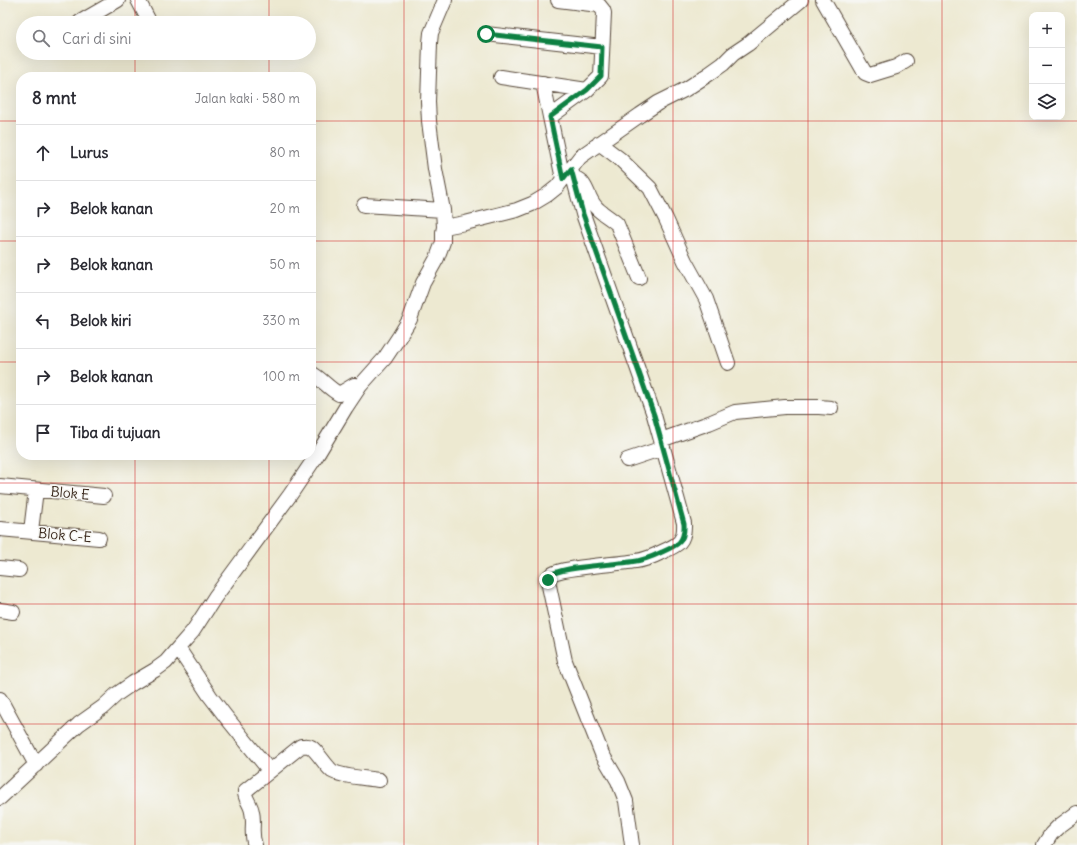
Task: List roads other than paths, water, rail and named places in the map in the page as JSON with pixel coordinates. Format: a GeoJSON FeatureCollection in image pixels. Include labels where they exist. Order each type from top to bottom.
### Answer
{"type":"FeatureCollection","features":[{"type":"Feature","properties":{"kind":"street"},"geometry":{"type":"LineString","coordinates":[[90,16],[118,0]]}},
{"type":"Feature","properties":{"kind":"street"},"geometry":{"type":"LineString","coordinates":[[138,0],[146,16]]}},
{"type":"Feature","properties":{"kind":"street"},"geometry":{"type":"LineString","coordinates":[[316,456],[360,386],[385,358],[399,337],[410,318],[423,283],[437,258],[443,242],[444,227],[435,168],[428,102],[431,33],[445,0]]}},
{"type":"Feature","properties":{"kind":"street"},"geometry":{"type":"LineString","coordinates":[[550,117],[587,90],[601,76],[604,14],[601,8],[599,5],[558,0]]}},
{"type":"Feature","properties":{"kind":"street"},"geometry":{"type":"LineString","coordinates":[[444,227],[487,218],[522,208],[547,195],[569,175],[580,157],[658,103],[686,89],[714,70],[801,0]]}},
{"type":"Feature","properties":{"kind":"street"},"geometry":{"type":"LineString","coordinates":[[824,0],[865,72],[870,75],[896,67],[906,61]]}},
{"type":"Feature","properties":{"kind":"street"},"geometry":{"type":"LineString","coordinates":[[486,34],[602,47]]}},
{"type":"Feature","properties":{"kind":"street"},"geometry":{"type":"LineString","coordinates":[[501,77],[587,90]]}},
{"type":"Feature","properties":{"kind":"street"},"geometry":{"type":"LineString","coordinates":[[543,83],[550,117],[569,175],[654,415],[684,524],[684,532],[680,541],[673,547],[648,558],[629,562],[566,569],[551,575],[548,580],[565,661],[602,754],[625,795],[632,845]]}},
{"type":"Feature","properties":{"kind":"street"},"geometry":{"type":"LineString","coordinates":[[599,143],[620,159],[650,188],[685,261],[706,299],[728,363]]}},
{"type":"Feature","properties":{"kind":"street"},"geometry":{"type":"LineString","coordinates":[[569,175],[579,179],[584,184],[594,206],[617,224],[639,278]]}},
{"type":"Feature","properties":{"kind":"street"},"geometry":{"type":"LineString","coordinates":[[364,205],[442,210]]}},
{"type":"Feature","properties":{"kind":"street"},"geometry":{"type":"LineString","coordinates":[[316,376],[338,394],[354,385],[360,386]]}},
{"type":"Feature","properties":{"kind":"street"},"geometry":{"type":"LineString","coordinates":[[627,460],[735,412],[785,407],[831,408]]}},
{"type":"Feature","properties":{"kind":"street"},"geometry":{"type":"LineString","coordinates":[[0,798],[88,716],[103,707],[117,694],[166,662],[193,631],[215,597],[314,460]]}},
{"type":"Feature","properties":{"kind":"street","name":"Blok E"},"geometry":{"type":"LineString","coordinates":[[0,486],[104,496]]}},
{"type":"Feature","properties":{"kind":"street"},"geometry":{"type":"LineString","coordinates":[[30,531],[36,490]]}},
{"type":"Feature","properties":{"kind":"street","name":"Blok C-E"},"geometry":{"type":"LineString","coordinates":[[0,529],[99,538]]}},
{"type":"Feature","properties":{"kind":"street"},"geometry":{"type":"LineString","coordinates":[[0,568],[19,570]]}},
{"type":"Feature","properties":{"kind":"street"},"geometry":{"type":"LineString","coordinates":[[178,648],[210,696],[269,770]]}},
{"type":"Feature","properties":{"kind":"street"},"geometry":{"type":"LineString","coordinates":[[0,700],[36,765]]}},
{"type":"Feature","properties":{"kind":"street"},"geometry":{"type":"LineString","coordinates":[[255,845],[252,839],[252,810],[245,795],[245,791],[269,770],[301,746],[311,747],[334,772],[341,775],[379,780]]}},
{"type":"Feature","properties":{"kind":"street"},"geometry":{"type":"LineString","coordinates":[[1044,845],[1051,834],[1058,827],[1077,813]]}}]}
